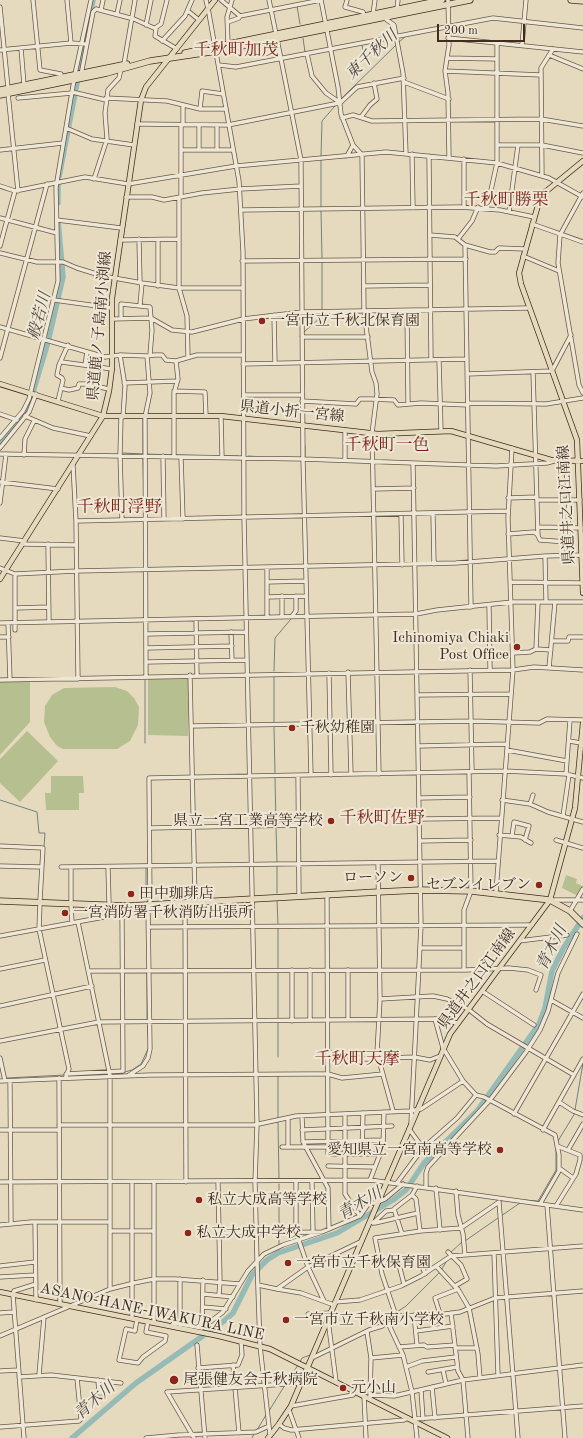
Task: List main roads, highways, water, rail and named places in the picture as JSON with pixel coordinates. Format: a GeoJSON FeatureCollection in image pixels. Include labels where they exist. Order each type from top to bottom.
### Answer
{"type":"FeatureCollection","features":[{"type":"Feature","properties":{"kind":"highway"},"geometry":{"type":"LineString","coordinates":[[327,26],[364,16],[442,0]]}},
{"type":"Feature","properties":{"kind":"highway"},"geometry":{"type":"LineString","coordinates":[[0,90],[8,91],[171,56],[216,49],[327,26],[384,18],[448,2],[470,0]]}},
{"type":"Feature","properties":{"kind":"highway"},"geometry":{"type":"LineString","coordinates":[[571,0],[583,1]]}},
{"type":"Feature","properties":{"kind":"highway"},"geometry":{"type":"LineString","coordinates":[[216,49],[228,44],[276,36]]}},
{"type":"Feature","properties":{"kind":"highway"},"geometry":{"type":"LineString","coordinates":[[0,95],[24,85],[78,76]]}},
{"type":"Feature","properties":{"kind":"highway"},"geometry":{"type":"LineString","coordinates":[[0,900],[150,906],[327,894],[420,890],[471,891],[496,892],[550,900],[570,911],[581,922]]}},
{"type":"Feature","properties":{"kind":"highway"},"geometry":{"type":"LineString","coordinates":[[150,906],[195,900],[252,899]]}},
{"type":"Feature","properties":{"kind":"main road","name":"県道鹿ノ子島南小渕線"},"geometry":{"type":"LineString","coordinates":[[0,579],[103,416],[112,369],[112,308],[121,228],[141,100],[146,87],[215,0]]}},
{"type":"Feature","properties":{"kind":"main road","name":"県道井之口江南線"},"geometry":{"type":"LineString","coordinates":[[583,161],[540,198],[522,256],[519,278],[577,440],[581,461],[580,500],[583,593]]}},
{"type":"Feature","properties":{"kind":"main road","name":"県道小折一宮線"},"geometry":{"type":"LineString","coordinates":[[0,384],[103,416],[221,416],[372,433],[452,430],[535,456],[556,460],[581,461]]}},
{"type":"Feature","properties":{"kind":"main road","name":"県道井之口江南線"},"geometry":{"type":"LineString","coordinates":[[269,1437],[280,1424],[290,1408],[308,1368],[334,1303],[372,1222],[376,1203],[443,1048],[457,1023],[550,900],[572,819],[581,777],[583,722]]}},
{"type":"Feature","properties":{"kind":"main road","name":"ASANO-HANE-IWAKURA LINE"},"geometry":{"type":"LineString","coordinates":[[0,1292],[175,1326],[260,1346],[279,1353],[336,1381],[447,1438]]}},
{"type":"Feature","properties":{"kind":"waterway","name":"般若川"},"geometry":{"type":"LineString","coordinates":[[59,177],[93,0]]}},
{"type":"Feature","properties":{"kind":"waterway"},"geometry":{"type":"LineString","coordinates":[[297,6],[300,24]]}},
{"type":"Feature","properties":{"kind":"waterway","name":"東千秋川"},"geometry":{"type":"LineString","coordinates":[[399,42],[406,36]]}},
{"type":"Feature","properties":{"kind":"waterway"},"geometry":{"type":"LineString","coordinates":[[303,38],[305,52]]}},
{"type":"Feature","properties":{"kind":"waterway"},"geometry":{"type":"LineString","coordinates":[[362,45],[364,55]]}},
{"type":"Feature","properties":{"kind":"waterway","name":"東千秋川"},"geometry":{"type":"LineString","coordinates":[[341,99],[396,45]]}},
{"type":"Feature","properties":{"kind":"waterway"},"geometry":{"type":"LineString","coordinates":[[319,88],[324,93]]}},
{"type":"Feature","properties":{"kind":"waterway","name":"東千秋川"},"geometry":{"type":"LineString","coordinates":[[321,156],[322,121],[335,106]]}},
{"type":"Feature","properties":{"kind":"waterway","name":"東千秋川"},"geometry":{"type":"LineString","coordinates":[[321,160],[321,207]]}},
{"type":"Feature","properties":{"kind":"waterway","name":"般若川"},"geometry":{"type":"LineString","coordinates":[[58,183],[58,203]]}},
{"type":"Feature","properties":{"kind":"waterway","name":"東千秋川"},"geometry":{"type":"LineString","coordinates":[[321,210],[322,259]]}},
{"type":"Feature","properties":{"kind":"waterway","name":"般若川"},"geometry":{"type":"LineString","coordinates":[[0,444],[27,412],[48,342],[63,277],[58,220]]}},
{"type":"Feature","properties":{"kind":"waterway","name":"東千秋川"},"geometry":{"type":"LineString","coordinates":[[322,262],[322,309]]}},
{"type":"Feature","properties":{"kind":"waterway","name":"東千秋川"},"geometry":{"type":"LineString","coordinates":[[304,332],[321,317],[322,313]]}},
{"type":"Feature","properties":{"kind":"waterway"},"geometry":{"type":"LineString","coordinates":[[123,453],[143,454],[143,420]]}},
{"type":"Feature","properties":{"kind":"waterway","name":"東千秋川"},"geometry":{"type":"LineString","coordinates":[[305,446],[305,457]]}},
{"type":"Feature","properties":{"kind":"waterway"},"geometry":{"type":"LineString","coordinates":[[147,454],[171,455]]}},
{"type":"Feature","properties":{"kind":"waterway"},"geometry":{"type":"LineString","coordinates":[[176,455],[220,456]]}},
{"type":"Feature","properties":{"kind":"waterway"},"geometry":{"type":"LineString","coordinates":[[224,456],[238,456]]}},
{"type":"Feature","properties":{"kind":"waterway"},"geometry":{"type":"LineString","coordinates":[[248,456],[264,457]]}},
{"type":"Feature","properties":{"kind":"waterway"},"geometry":{"type":"LineString","coordinates":[[143,458],[144,506]]}},
{"type":"Feature","properties":{"kind":"waterway","name":"東千秋川"},"geometry":{"type":"LineString","coordinates":[[274,671],[275,638],[291,619]]}},
{"type":"Feature","properties":{"kind":"waterway","name":"東千秋川"},"geometry":{"type":"LineString","coordinates":[[274,676],[274,723]]}},
{"type":"Feature","properties":{"kind":"waterway"},"geometry":{"type":"LineString","coordinates":[[145,680],[145,743]]}},
{"type":"Feature","properties":{"kind":"waterway","name":"東千秋川"},"geometry":{"type":"LineString","coordinates":[[274,726],[275,774]]}},
{"type":"Feature","properties":{"kind":"waterway","name":"東千秋川"},"geometry":{"type":"LineString","coordinates":[[275,778],[276,824]]}},
{"type":"Feature","properties":{"kind":"waterway"},"geometry":{"type":"LineString","coordinates":[[0,800],[37,812],[39,833],[45,833],[44,847]]}},
{"type":"Feature","properties":{"kind":"waterway","name":"東千秋川"},"geometry":{"type":"LineString","coordinates":[[276,827],[277,862]]}},
{"type":"Feature","properties":{"kind":"waterway","name":"東千秋川"},"geometry":{"type":"LineString","coordinates":[[277,865],[277,893]]}},
{"type":"Feature","properties":{"kind":"waterway"},"geometry":{"type":"LineString","coordinates":[[146,868],[146,899]]}},
{"type":"Feature","properties":{"kind":"waterway","name":"東千秋川"},"geometry":{"type":"LineString","coordinates":[[277,900],[278,924]]}},
{"type":"Feature","properties":{"kind":"waterway","name":"青木川"},"geometry":{"type":"LineString","coordinates":[[72,1438],[136,1383],[224,1321],[233,1313],[252,1275],[267,1260],[278,1253],[337,1233],[393,1200],[406,1190],[424,1163],[477,1111],[539,1024],[545,1008],[552,971],[563,949],[583,918]]}},
{"type":"Feature","properties":{"kind":"waterway","name":"東千秋川"},"geometry":{"type":"LineString","coordinates":[[278,928],[278,968]]}},
{"type":"Feature","properties":{"kind":"waterway"},"geometry":{"type":"LineString","coordinates":[[147,972],[147,1019]]}},
{"type":"Feature","properties":{"kind":"waterway","name":"東千秋川"},"geometry":{"type":"LineString","coordinates":[[278,972],[278,1019]]}},
{"type":"Feature","properties":{"kind":"waterway","name":"東千秋川"},"geometry":{"type":"LineString","coordinates":[[278,1022],[278,1057]]}},
{"type":"Feature","properties":{"kind":"waterway"},"geometry":{"type":"LineString","coordinates":[[148,1023],[148,1036]]}},
{"type":"Feature","properties":{"kind":"waterway"},"geometry":{"type":"LineString","coordinates":[[125,1072],[132,1070],[141,1064],[148,1049]]}},
{"type":"Feature","properties":{"kind":"waterway"},"geometry":{"type":"LineString","coordinates":[[575,1110],[583,1063]]}},
{"type":"Feature","properties":{"kind":"waterway"},"geometry":{"type":"LineString","coordinates":[[7,1078],[64,1075]]}},
{"type":"Feature","properties":{"kind":"waterway","name":"東千秋川"},"geometry":{"type":"LineString","coordinates":[[278,1076],[278,1118]]}},
{"type":"Feature","properties":{"kind":"waterway"},"geometry":{"type":"LineString","coordinates":[[558,1141],[575,1113]]}},
{"type":"Feature","properties":{"kind":"waterway","name":"東千秋川"},"geometry":{"type":"LineString","coordinates":[[278,1122],[279,1178]]}},
{"type":"Feature","properties":{"kind":"waterway"},"geometry":{"type":"LineString","coordinates":[[524,1200],[538,1201],[556,1170],[556,1147]]}},
{"type":"Feature","properties":{"kind":"waterway","name":"東千秋川"},"geometry":{"type":"LineString","coordinates":[[279,1184],[279,1231]]}},
{"type":"Feature","properties":{"kind":"waterway"},"geometry":{"type":"LineString","coordinates":[[501,1216],[520,1203]]}},
{"type":"Feature","properties":{"kind":"waterway"},"geometry":{"type":"LineString","coordinates":[[465,1241],[498,1218]]}},
{"type":"Feature","properties":{"kind":"waterway","name":"東千秋川"},"geometry":{"type":"LineString","coordinates":[[279,1234],[279,1245]]}},
{"type":"Feature","properties":{"kind":"waterway"},"geometry":{"type":"LineString","coordinates":[[451,1252],[462,1242]]}},
{"type":"Feature","properties":{"kind":"waterway","name":"東千秋川"},"geometry":{"type":"LineString","coordinates":[[278,1253],[279,1248]]}},
{"type":"Feature","properties":{"kind":"waterway"},"geometry":{"type":"LineString","coordinates":[[442,1269],[447,1260]]}},
{"type":"Feature","properties":{"kind":"waterway"},"geometry":{"type":"LineString","coordinates":[[374,1327],[406,1306],[440,1272]]}},
{"type":"Feature","properties":{"kind":"waterway"},"geometry":{"type":"LineString","coordinates":[[334,1345],[340,1342]]}},
{"type":"Feature","properties":{"kind":"waterway"},"geometry":{"type":"LineString","coordinates":[[321,1352],[331,1347]]}},
{"type":"Feature","properties":{"kind":"waterway"},"geometry":{"type":"LineString","coordinates":[[300,1362],[302,1358],[310,1355]]}},
{"type":"Feature","properties":{"kind":"waterway"},"geometry":{"type":"LineString","coordinates":[[287,1382],[298,1365]]}},
{"type":"Feature","properties":{"kind":"waterway"},"geometry":{"type":"LineString","coordinates":[[269,1411],[285,1385]]}},
{"type":"Feature","properties":{"kind":"waterway"},"geometry":{"type":"LineString","coordinates":[[257,1430],[266,1415]]}},
{"type":"Feature","properties":{"kind":"waterway"},"geometry":{"type":"LineString","coordinates":[[252,1438],[254,1434]]}},
{"type":"Feature","properties":{"kind":"place","name":"一宮市立千秋北保育園"},"geometry":{"type":"Point","coordinates":[262,321]}},
{"type":"Feature","properties":{"kind":"place","name":"Ichinomiya Chiaki Post Office"},"geometry":{"type":"Point","coordinates":[517,647]}},
{"type":"Feature","properties":{"kind":"place","name":"千秋幼稚園"},"geometry":{"type":"Point","coordinates":[292,728]}},
{"type":"Feature","properties":{"kind":"place","name":"県立一宮工業高等学校"},"geometry":{"type":"Point","coordinates":[331,821]}},
{"type":"Feature","properties":{"kind":"place","name":"ローソン"},"geometry":{"type":"Point","coordinates":[411,878]}},
{"type":"Feature","properties":{"kind":"place","name":"セブンイレブン"},"geometry":{"type":"Point","coordinates":[539,885]}},
{"type":"Feature","properties":{"kind":"place","name":"田中珈琲店"},"geometry":{"type":"Point","coordinates":[131,894]}},
{"type":"Feature","properties":{"kind":"place","name":"一宮消防署千秋消防出張所"},"geometry":{"type":"Point","coordinates":[65,913]}},
{"type":"Feature","properties":{"kind":"place","name":"愛知県立一宮南高等学校"},"geometry":{"type":"Point","coordinates":[500,1150]}},
{"type":"Feature","properties":{"kind":"place","name":"私立大成高等学校"},"geometry":{"type":"Point","coordinates":[199,1200]}},
{"type":"Feature","properties":{"kind":"place","name":"私立大成中学校"},"geometry":{"type":"Point","coordinates":[188,1233]}},
{"type":"Feature","properties":{"kind":"place","name":"一宮市立千秋保育園"},"geometry":{"type":"Point","coordinates":[288,1263]}},
{"type":"Feature","properties":{"kind":"place","name":"一宮市立千秋南小学校"},"geometry":{"type":"Point","coordinates":[286,1320]}},
{"type":"Feature","properties":{"kind":"place","name":"尾張健友会千秋病院"},"geometry":{"type":"Point","coordinates":[174,1380]}},
{"type":"Feature","properties":{"kind":"place","name":"元小山"},"geometry":{"type":"Point","coordinates":[343,1388]}},
{"type":"Feature","properties":{"kind":"district","name":"千秋町加茂"},"geometry":{"type":"Point","coordinates":[236,51]}},
{"type":"Feature","properties":{"kind":"district","name":"千秋町勝栗"},"geometry":{"type":"Point","coordinates":[506,201]}},
{"type":"Feature","properties":{"kind":"district","name":"千秋町一色"},"geometry":{"type":"Point","coordinates":[387,446]}},
{"type":"Feature","properties":{"kind":"district","name":"千秋町浮野"},"geometry":{"type":"Point","coordinates":[119,508]}},
{"type":"Feature","properties":{"kind":"district","name":"千秋町佐野"},"geometry":{"type":"Point","coordinates":[382,819]}},
{"type":"Feature","properties":{"kind":"district","name":"千秋町天摩"},"geometry":{"type":"Point","coordinates":[357,1060]}}]}
